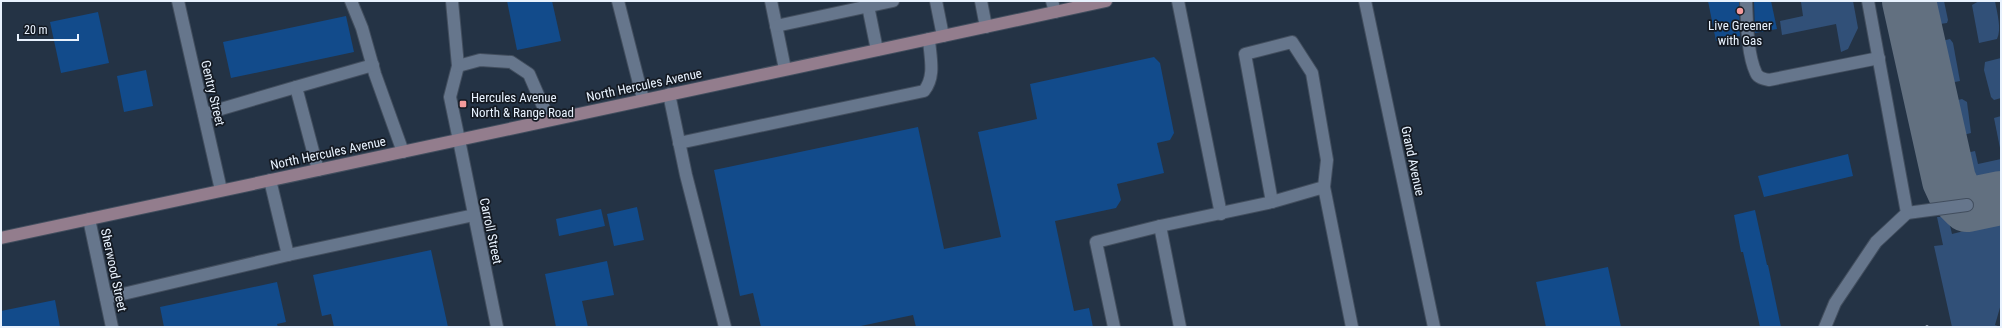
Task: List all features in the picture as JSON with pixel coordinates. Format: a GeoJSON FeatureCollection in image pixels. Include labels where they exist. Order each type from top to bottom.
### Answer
{"type":"FeatureCollection","features":[{"type":"Feature","properties":{"kind":"street","name":"Gentry Street"},"geometry":{"type":"LineString","coordinates":[[178,1],[221,190]]}},
{"type":"Feature","properties":{"kind":"street"},"geometry":{"type":"LineString","coordinates":[[352,1],[403,152]]}},
{"type":"Feature","properties":{"kind":"street","name":"Carroll Street"},"geometry":{"type":"LineString","coordinates":[[452,1],[458,66],[450,97],[497,327]]}},
{"type":"Feature","properties":{"kind":"street"},"geometry":{"type":"LineString","coordinates":[[618,1],[644,99]]}},
{"type":"Feature","properties":{"kind":"street"},"geometry":{"type":"LineString","coordinates":[[771,1],[785,69]]}},
{"type":"Feature","properties":{"kind":"street"},"geometry":{"type":"LineString","coordinates":[[776,26],[893,1]]}},
{"type":"Feature","properties":{"kind":"street"},"geometry":{"type":"LineString","coordinates":[[936,1],[943,36]]}},
{"type":"Feature","properties":{"kind":"street"},"geometry":{"type":"LineString","coordinates":[[981,1],[986,27]]}},
{"type":"Feature","properties":{"kind":"street","name":"North Hercules Avenue"},"geometry":{"type":"LineString","coordinates":[[1,238],[644,99],[986,27],[1053,6],[1106,1]]}},
{"type":"Feature","properties":{"kind":"street"},"geometry":{"type":"LineString","coordinates":[[1178,1],[1221,214]]}},
{"type":"Feature","properties":{"kind":"street","name":"Grand Avenue"},"geometry":{"type":"LineString","coordinates":[[1365,1],[1434,327]]}},
{"type":"Feature","properties":{"kind":"street"},"geometry":{"type":"LineString","coordinates":[[1746,1],[1748,39],[1756,73],[1761,78],[1769,80],[1879,58]]}},
{"type":"Feature","properties":{"kind":"street"},"geometry":{"type":"LineString","coordinates":[[1868,1],[1907,214]]}},
{"type":"Feature","properties":{"kind":"street"},"geometry":{"type":"LineString","coordinates":[[868,6],[878,50]]}},
{"type":"Feature","properties":{"kind":"street"},"geometry":{"type":"LineString","coordinates":[[679,143],[924,91],[932,77],[929,39]]}},
{"type":"Feature","properties":{"kind":"street"},"geometry":{"type":"LineString","coordinates":[[1272,202],[1245,54],[1292,42],[1312,73],[1327,160],[1324,187],[1352,327]]}},
{"type":"Feature","properties":{"kind":"street"},"geometry":{"type":"LineString","coordinates":[[458,66],[480,60],[511,62],[529,74],[549,120]]}},
{"type":"Feature","properties":{"kind":"street"},"geometry":{"type":"LineString","coordinates":[[204,114],[373,65]]}},
{"type":"Feature","properties":{"kind":"street"},"geometry":{"type":"LineString","coordinates":[[296,87],[318,170]]}},
{"type":"Feature","properties":{"kind":"street"},"geometry":{"type":"LineString","coordinates":[[669,94],[679,143],[725,327]]}},
{"type":"Feature","properties":{"kind":"street"},"geometry":{"type":"LineString","coordinates":[[270,180],[288,255]]}},
{"type":"Feature","properties":{"kind":"street"},"geometry":{"type":"LineString","coordinates":[[1114,327],[1096,242],[1160,226],[1272,202],[1324,187]]}},
{"type":"Feature","properties":{"kind":"street"},"geometry":{"type":"LineString","coordinates":[[1826,327],[1835,303],[1876,242],[1907,214],[1967,205]]}},
{"type":"Feature","properties":{"kind":"street"},"geometry":{"type":"LineString","coordinates":[[106,298],[288,255],[474,215]]}},
{"type":"Feature","properties":{"kind":"street","name":"Sherwood Street"},"geometry":{"type":"LineString","coordinates":[[89,219],[112,327]]}},
{"type":"Feature","properties":{"kind":"street"},"geometry":{"type":"LineString","coordinates":[[1160,226],[1180,327]]}},
{"type":"Feature","properties":{"kind":"shaded area"},"geometry":{"type":"Polygon","coordinates":[[[1853,1],[1858,28],[1848,49],[1841,52],[1836,24],[1782,35],[1780,21],[1803,16],[1801,2],[1853,1]]]}},
{"type":"Feature","properties":{"kind":"shaded area"},"geometry":{"type":"Polygon","coordinates":[[[1889,1],[1900,1],[1946,202],[1933,205],[1889,1]]]}},
{"type":"Feature","properties":{"kind":"shaded area"},"geometry":{"type":"Polygon","coordinates":[[[1917,1],[1944,1],[1948,20],[1947,23],[1925,26],[1922,24],[1917,1]]]}},
{"type":"Feature","properties":{"kind":"shaded area"},"geometry":{"type":"Polygon","coordinates":[[[1979,1],[1995,1],[1999,26],[1997,39],[1979,43],[1972,5],[1979,1]]]}},
{"type":"Feature","properties":{"kind":"shaded area"},"geometry":{"type":"Polygon","coordinates":[[[1950,39],[1953,43],[1960,81],[1939,85],[1935,83],[1927,47],[1930,44],[1950,39]]]}},
{"type":"Feature","properties":{"kind":"shaded area"},"geometry":{"type":"Polygon","coordinates":[[[2001,58],[2001,98],[1994,100],[1991,97],[1984,70],[1985,62],[2001,58]]]}},
{"type":"Feature","properties":{"kind":"shaded area"},"geometry":{"type":"Polygon","coordinates":[[[1962,99],[1967,102],[1971,133],[1951,138],[1947,136],[1940,108],[1942,104],[1962,99]]]}},
{"type":"Feature","properties":{"kind":"shaded area"},"geometry":{"type":"Polygon","coordinates":[[[2001,116],[2001,153],[1994,118],[2001,116]]]}},
{"type":"Feature","properties":{"kind":"shaded area"},"geometry":{"type":"Polygon","coordinates":[[[1975,151],[1978,164],[2001,159],[2001,192],[1980,196],[1958,180],[1953,156],[1975,151]]]}},
{"type":"Feature","properties":{"kind":"shaded area"},"geometry":{"type":"Polygon","coordinates":[[[2001,207],[2001,304],[1995,325],[2001,327],[1952,327],[1934,246],[1943,245],[1937,217],[1948,217],[1952,234],[1968,230],[1966,222],[1957,223],[1955,216],[2001,207]]]}},
{"type":"Feature","properties":{"kind":"building"},"geometry":{"type":"Polygon","coordinates":[[[507,1],[552,1],[561,41],[517,50],[507,1]]]}},
{"type":"Feature","properties":{"kind":"building"},"geometry":{"type":"Polygon","coordinates":[[[1708,1],[1739,1],[1740,36],[1716,41],[1708,1]]]}},
{"type":"Feature","properties":{"kind":"building"},"geometry":{"type":"Polygon","coordinates":[[[1754,1],[1771,1],[1777,29],[1755,33],[1754,1]]]}},
{"type":"Feature","properties":{"kind":"building"},"geometry":{"type":"Polygon","coordinates":[[[98,12],[109,63],[61,73],[50,22],[98,12]]]}},
{"type":"Feature","properties":{"kind":"building"},"geometry":{"type":"Polygon","coordinates":[[[346,16],[354,52],[231,78],[223,42],[346,16]]]}},
{"type":"Feature","properties":{"kind":"building"},"geometry":{"type":"Polygon","coordinates":[[[1154,57],[1160,63],[1174,133],[1170,140],[1157,143],[1164,173],[1117,184],[1121,200],[1116,208],[1055,221],[1074,311],[1089,308],[1093,327],[916,327],[913,315],[856,327],[761,327],[753,293],[740,296],[714,170],[918,127],[944,249],[1001,237],[978,132],[1037,119],[1030,84],[1154,57]]]}},
{"type":"Feature","properties":{"kind":"building"},"geometry":{"type":"Polygon","coordinates":[[[146,70],[153,106],[124,112],[117,76],[146,70]]]}},
{"type":"Feature","properties":{"kind":"building"},"geometry":{"type":"Polygon","coordinates":[[[1848,154],[1853,176],[1764,197],[1758,176],[1848,154]]]}},
{"type":"Feature","properties":{"kind":"building"},"geometry":{"type":"Polygon","coordinates":[[[637,207],[644,240],[614,246],[607,214],[637,207]]]}},
{"type":"Feature","properties":{"kind":"building"},"geometry":{"type":"Polygon","coordinates":[[[601,209],[605,226],[559,236],[556,219],[601,209]]]}},
{"type":"Feature","properties":{"kind":"building"},"geometry":{"type":"Polygon","coordinates":[[[1755,210],[1781,327],[1760,327],[1743,252],[1741,252],[1734,215],[1755,210]]]}},
{"type":"Feature","properties":{"kind":"building"},"geometry":{"type":"Polygon","coordinates":[[[431,250],[448,327],[334,327],[331,314],[322,316],[313,275],[431,250]]]}},
{"type":"Feature","properties":{"kind":"building"},"geometry":{"type":"Polygon","coordinates":[[[607,261],[614,295],[582,301],[588,327],[556,327],[545,274],[607,261]]]}},
{"type":"Feature","properties":{"kind":"building"},"geometry":{"type":"Polygon","coordinates":[[[1608,267],[1621,327],[1546,327],[1536,282],[1608,267]]]}},
{"type":"Feature","properties":{"kind":"building"},"geometry":{"type":"Polygon","coordinates":[[[277,282],[286,322],[277,324],[278,327],[164,327],[160,307],[277,282]]]}},
{"type":"Feature","properties":{"kind":"building"},"geometry":{"type":"Polygon","coordinates":[[[55,300],[60,327],[1,327],[1,311],[55,300]]]}},
{"type":"Feature","properties":{"kind":"taxiway"},"geometry":{"type":"LineString","coordinates":[[1909,1],[1949,180],[1955,193],[1967,205],[2001,198]]}},
{"type":"Feature","properties":{"kind":"place","name":"Live Greener with Gas"},"geometry":{"type":"Point","coordinates":[1740,11]}},
{"type":"Feature","properties":{"kind":"place","name":"Hercules Avenue North & Range Road"},"geometry":{"type":"Point","coordinates":[463,104]}}]}
